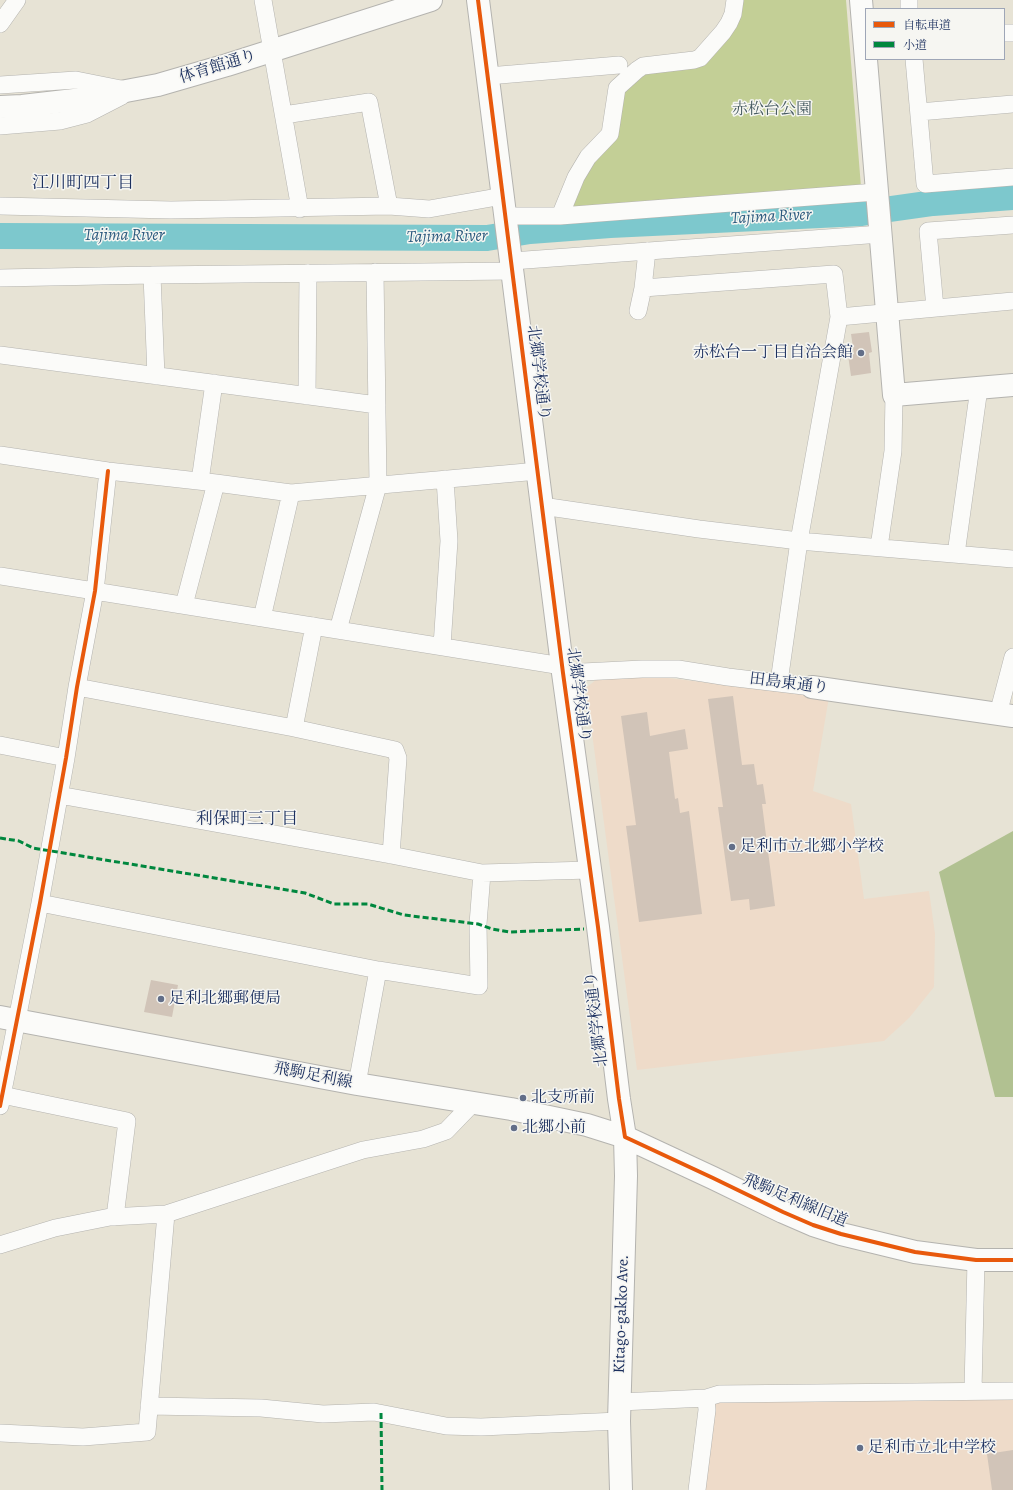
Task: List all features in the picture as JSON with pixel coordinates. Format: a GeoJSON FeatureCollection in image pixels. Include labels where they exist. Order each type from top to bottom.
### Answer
{"type":"FeatureCollection","features":[{"type":"Feature","properties":{"kind":"street"},"geometry":{"type":"LineString","coordinates":[[0,24],[17,0]]}},
{"type":"Feature","properties":{"kind":"street"},"geometry":{"type":"LineString","coordinates":[[264,0],[300,209]]}},
{"type":"Feature","properties":{"kind":"street","name":"体育館通り"},"geometry":{"type":"LineString","coordinates":[[0,107],[61,102],[132,90],[191,76],[431,0]]}},
{"type":"Feature","properties":{"kind":"street"},"geometry":{"type":"LineString","coordinates":[[478,0],[505,211]]}},
{"type":"Feature","properties":{"kind":"street"},"geometry":{"type":"LineString","coordinates":[[560,216],[576,177],[588,157],[610,134],[617,88],[643,66],[700,58],[729,23],[733,14],[734,0]]}},
{"type":"Feature","properties":{"kind":"street"},"geometry":{"type":"LineString","coordinates":[[861,0],[865,45]]}},
{"type":"Feature","properties":{"kind":"street"},"geometry":{"type":"LineString","coordinates":[[866,60],[894,395],[893,451],[879,547]]}},
{"type":"Feature","properties":{"kind":"street"},"geometry":{"type":"LineString","coordinates":[[914,60],[925,184],[1013,177]]}},
{"type":"Feature","properties":{"kind":"street"},"geometry":{"type":"LineString","coordinates":[[488,76],[619,66]]}},
{"type":"Feature","properties":{"kind":"street"},"geometry":{"type":"LineString","coordinates":[[0,85],[76,80],[107,87],[132,90]]}},
{"type":"Feature","properties":{"kind":"street"},"geometry":{"type":"LineString","coordinates":[[0,126],[60,121],[87,114],[132,90]]}},
{"type":"Feature","properties":{"kind":"street"},"geometry":{"type":"LineString","coordinates":[[284,115],[369,102],[389,206]]}},
{"type":"Feature","properties":{"kind":"street"},"geometry":{"type":"LineString","coordinates":[[919,112],[1013,104]]}},
{"type":"Feature","properties":{"kind":"street"},"geometry":{"type":"LineString","coordinates":[[0,206],[171,210],[300,209],[389,206],[430,209],[505,211],[560,216],[877,194]]}},
{"type":"Feature","properties":{"kind":"street","name":"北郷学校通り"},"geometry":{"type":"LineString","coordinates":[[505,211],[563,669],[625,1137]]}},
{"type":"Feature","properties":{"kind":"street"},"geometry":{"type":"LineString","coordinates":[[935,308],[928,231],[1013,224]]}},
{"type":"Feature","properties":{"kind":"street"},"geometry":{"type":"LineString","coordinates":[[0,278],[375,272],[881,231]]}},
{"type":"Feature","properties":{"kind":"street"},"geometry":{"type":"LineString","coordinates":[[638,311],[643,288],[647,251]]}},
{"type":"Feature","properties":{"kind":"street"},"geometry":{"type":"LineString","coordinates":[[338,630],[378,485],[375,272]]}},
{"type":"Feature","properties":{"kind":"street"},"geometry":{"type":"LineString","coordinates":[[307,396],[308,273]]}},
{"type":"Feature","properties":{"kind":"street"},"geometry":{"type":"LineString","coordinates":[[643,288],[834,274],[838,317],[799,541],[780,682]]}},
{"type":"Feature","properties":{"kind":"street"},"geometry":{"type":"LineString","coordinates":[[152,275],[156,376]]}},
{"type":"Feature","properties":{"kind":"street"},"geometry":{"type":"LineString","coordinates":[[838,317],[1013,301]]}},
{"type":"Feature","properties":{"kind":"street"},"geometry":{"type":"LineString","coordinates":[[0,355],[377,405]]}},
{"type":"Feature","properties":{"kind":"street"},"geometry":{"type":"LineString","coordinates":[[184,605],[208,482],[214,383]]}},
{"type":"Feature","properties":{"kind":"street"},"geometry":{"type":"LineString","coordinates":[[894,395],[1013,385]]}},
{"type":"Feature","properties":{"kind":"street"},"geometry":{"type":"LineString","coordinates":[[956,554],[979,388]]}},
{"type":"Feature","properties":{"kind":"street"},"geometry":{"type":"LineString","coordinates":[[0,455],[108,471],[290,493],[538,471]]}},
{"type":"Feature","properties":{"kind":"street"},"geometry":{"type":"LineString","coordinates":[[108,471],[95,591],[40,903],[9,1018],[1,1101],[128,1121],[115,1217]]}},
{"type":"Feature","properties":{"kind":"street"},"geometry":{"type":"LineString","coordinates":[[442,646],[449,542],[445,479]]}},
{"type":"Feature","properties":{"kind":"street"},"geometry":{"type":"LineString","coordinates":[[262,618],[290,493]]}},
{"type":"Feature","properties":{"kind":"street"},"geometry":{"type":"LineString","coordinates":[[542,506],[592,512],[698,529],[799,541],[1013,559]]}},
{"type":"Feature","properties":{"kind":"street","name":"田島東通り"},"geometry":{"type":"LineString","coordinates":[[0,576],[442,646],[563,669],[678,669],[728,677],[812,686],[1006,715]]}},
{"type":"Feature","properties":{"kind":"street"},"geometry":{"type":"LineString","coordinates":[[294,728],[314,626]]}},
{"type":"Feature","properties":{"kind":"street"},"geometry":{"type":"LineString","coordinates":[[1006,715],[1013,657]]}},
{"type":"Feature","properties":{"kind":"street"},"geometry":{"type":"LineString","coordinates":[[77,687],[294,728],[395,750],[398,758],[391,855]]}},
{"type":"Feature","properties":{"kind":"street"},"geometry":{"type":"LineString","coordinates":[[0,745],[66,758]]}},
{"type":"Feature","properties":{"kind":"street"},"geometry":{"type":"LineString","coordinates":[[59,795],[482,873],[590,870]]}},
{"type":"Feature","properties":{"kind":"street"},"geometry":{"type":"LineString","coordinates":[[40,903],[378,970],[479,986],[478,924],[482,873]]}},
{"type":"Feature","properties":{"kind":"street"},"geometry":{"type":"LineString","coordinates":[[357,1084],[378,970]]}},
{"type":"Feature","properties":{"kind":"street","name":"飛駒足利線"},"geometry":{"type":"LineString","coordinates":[[9,1018],[357,1084],[511,1109],[587,1125],[625,1137]]}},
{"type":"Feature","properties":{"kind":"street"},"geometry":{"type":"LineString","coordinates":[[0,1245],[55,1228],[115,1217],[166,1214],[363,1150],[423,1139],[446,1131],[473,1103]]}},
{"type":"Feature","properties":{"kind":"street","name":"飛駒足利線旧道"},"geometry":{"type":"LineString","coordinates":[[625,1137],[813,1225],[857,1239],[908,1251],[976,1260],[1013,1260]]}},
{"type":"Feature","properties":{"kind":"street","name":"Kitago-gakko Ave."},"geometry":{"type":"LineString","coordinates":[[621,1490],[619,1411],[626,1176],[625,1137]]}},
{"type":"Feature","properties":{"kind":"street"},"geometry":{"type":"LineString","coordinates":[[0,1433],[83,1437],[147,1432],[166,1214]]}},
{"type":"Feature","properties":{"kind":"street"},"geometry":{"type":"LineString","coordinates":[[973,1390],[976,1260]]}},
{"type":"Feature","properties":{"kind":"street"},"geometry":{"type":"LineString","coordinates":[[149,1406],[261,1408],[323,1414],[374,1412],[446,1426],[474,1426],[619,1411],[706,1398],[719,1394],[973,1390],[1013,1391]]}},
{"type":"Feature","properties":{"kind":"street"},"geometry":{"type":"LineString","coordinates":[[697,1490],[707,1410],[706,1398]]}},
{"type":"Feature","properties":{"kind":"shaded area","name":"足利市立北郷小学校"},"geometry":{"type":"Polygon","coordinates":[[[659,677],[829,697],[813,791],[851,804],[864,899],[929,891],[935,934],[934,987],[909,1018],[884,1041],[637,1070],[586,688],[597,679],[659,677]]]}},
{"type":"Feature","properties":{"kind":"shaded area","name":"足利市立北中学校"},"geometry":{"type":"Polygon","coordinates":[[[1013,1397],[1013,1490],[702,1490],[712,1406],[718,1399],[1013,1397]]]}},
{"type":"Feature","properties":{"kind":"green space","name":"赤松台公園"},"geometry":{"type":"Polygon","coordinates":[[[741,0],[846,0],[861,187],[569,210],[621,89],[641,72],[702,64],[741,0]]]}},
{"type":"Feature","properties":{"kind":"green space"},"geometry":{"type":"Polygon","coordinates":[[[1013,831],[1013,1097],[995,1097],[939,872],[1013,831]]]}},
{"type":"Feature","properties":{"kind":"building","name":"赤松台一丁目自治会館"},"geometry":{"type":"Polygon","coordinates":[[[869,332],[872,352],[869,353],[871,373],[851,376],[848,355],[854,354],[851,334],[869,332]]]}},
{"type":"Feature","properties":{"kind":"building"},"geometry":{"type":"Polygon","coordinates":[[[733,696],[742,765],[754,764],[757,785],[763,784],[766,804],[762,804],[775,906],[750,910],[749,899],[731,901],[718,807],[723,807],[708,699],[733,696]]]}},
{"type":"Feature","properties":{"kind":"building"},"geometry":{"type":"Polygon","coordinates":[[[647,712],[650,736],[685,729],[688,749],[669,752],[675,799],[678,798],[680,813],[689,811],[702,914],[639,922],[626,826],[636,825],[621,716],[647,712]]]}},
{"type":"Feature","properties":{"kind":"building","name":"足利北郷郵便局"},"geometry":{"type":"Polygon","coordinates":[[[151,980],[178,985],[172,1017],[144,1012],[151,980]]]}},
{"type":"Feature","properties":{"kind":"building"},"geometry":{"type":"Polygon","coordinates":[[[1013,1450],[1013,1490],[992,1490],[987,1454],[1013,1450]]]}},
{"type":"Feature","properties":{"kind":"waterway","name":"Tajima River"},"geometry":{"type":"LineString","coordinates":[[0,236],[487,238],[530,231],[610,225],[862,213],[933,203],[1013,197]]}},
{"type":"Feature","properties":{"kind":"marked path"},"geometry":{"type":"LineString","coordinates":[[0,838],[19,841],[33,848],[305,893],[334,904],[368,904],[404,915],[478,924],[492,929],[509,932],[584,929]]}},
{"type":"Feature","properties":{"kind":"marked path"},"geometry":{"type":"LineString","coordinates":[[381,1413],[382,1490]]}},
{"type":"Feature","properties":{"kind":"cycle path"},"geometry":{"type":"LineString","coordinates":[[478,0],[563,673],[625,1137],[783,1212],[813,1225],[841,1234],[915,1252],[976,1260],[1013,1260]]}},
{"type":"Feature","properties":{"kind":"cycle path"},"geometry":{"type":"LineString","coordinates":[[0,1106],[40,903],[95,591],[108,471]]}},
{"type":"Feature","properties":{"kind":"place","name":"赤松台一丁目自治会館"},"geometry":{"type":"Point","coordinates":[861,353]}},
{"type":"Feature","properties":{"kind":"place","name":"足利市立北郷小学校"},"geometry":{"type":"Point","coordinates":[732,847]}},
{"type":"Feature","properties":{"kind":"place","name":"足利北郷郵便局"},"geometry":{"type":"Point","coordinates":[161,999]}},
{"type":"Feature","properties":{"kind":"place","name":"北支所前"},"geometry":{"type":"Point","coordinates":[523,1098]}},
{"type":"Feature","properties":{"kind":"place","name":"北郷小前"},"geometry":{"type":"Point","coordinates":[514,1128]}},
{"type":"Feature","properties":{"kind":"place","name":"足利市立北中学校"},"geometry":{"type":"Point","coordinates":[860,1448]}},
{"type":"Feature","properties":{"kind":"district","name":"江川町四丁目"},"geometry":{"type":"Point","coordinates":[83,184]}},
{"type":"Feature","properties":{"kind":"district","name":"利保町三丁目"},"geometry":{"type":"Point","coordinates":[247,820]}}]}
